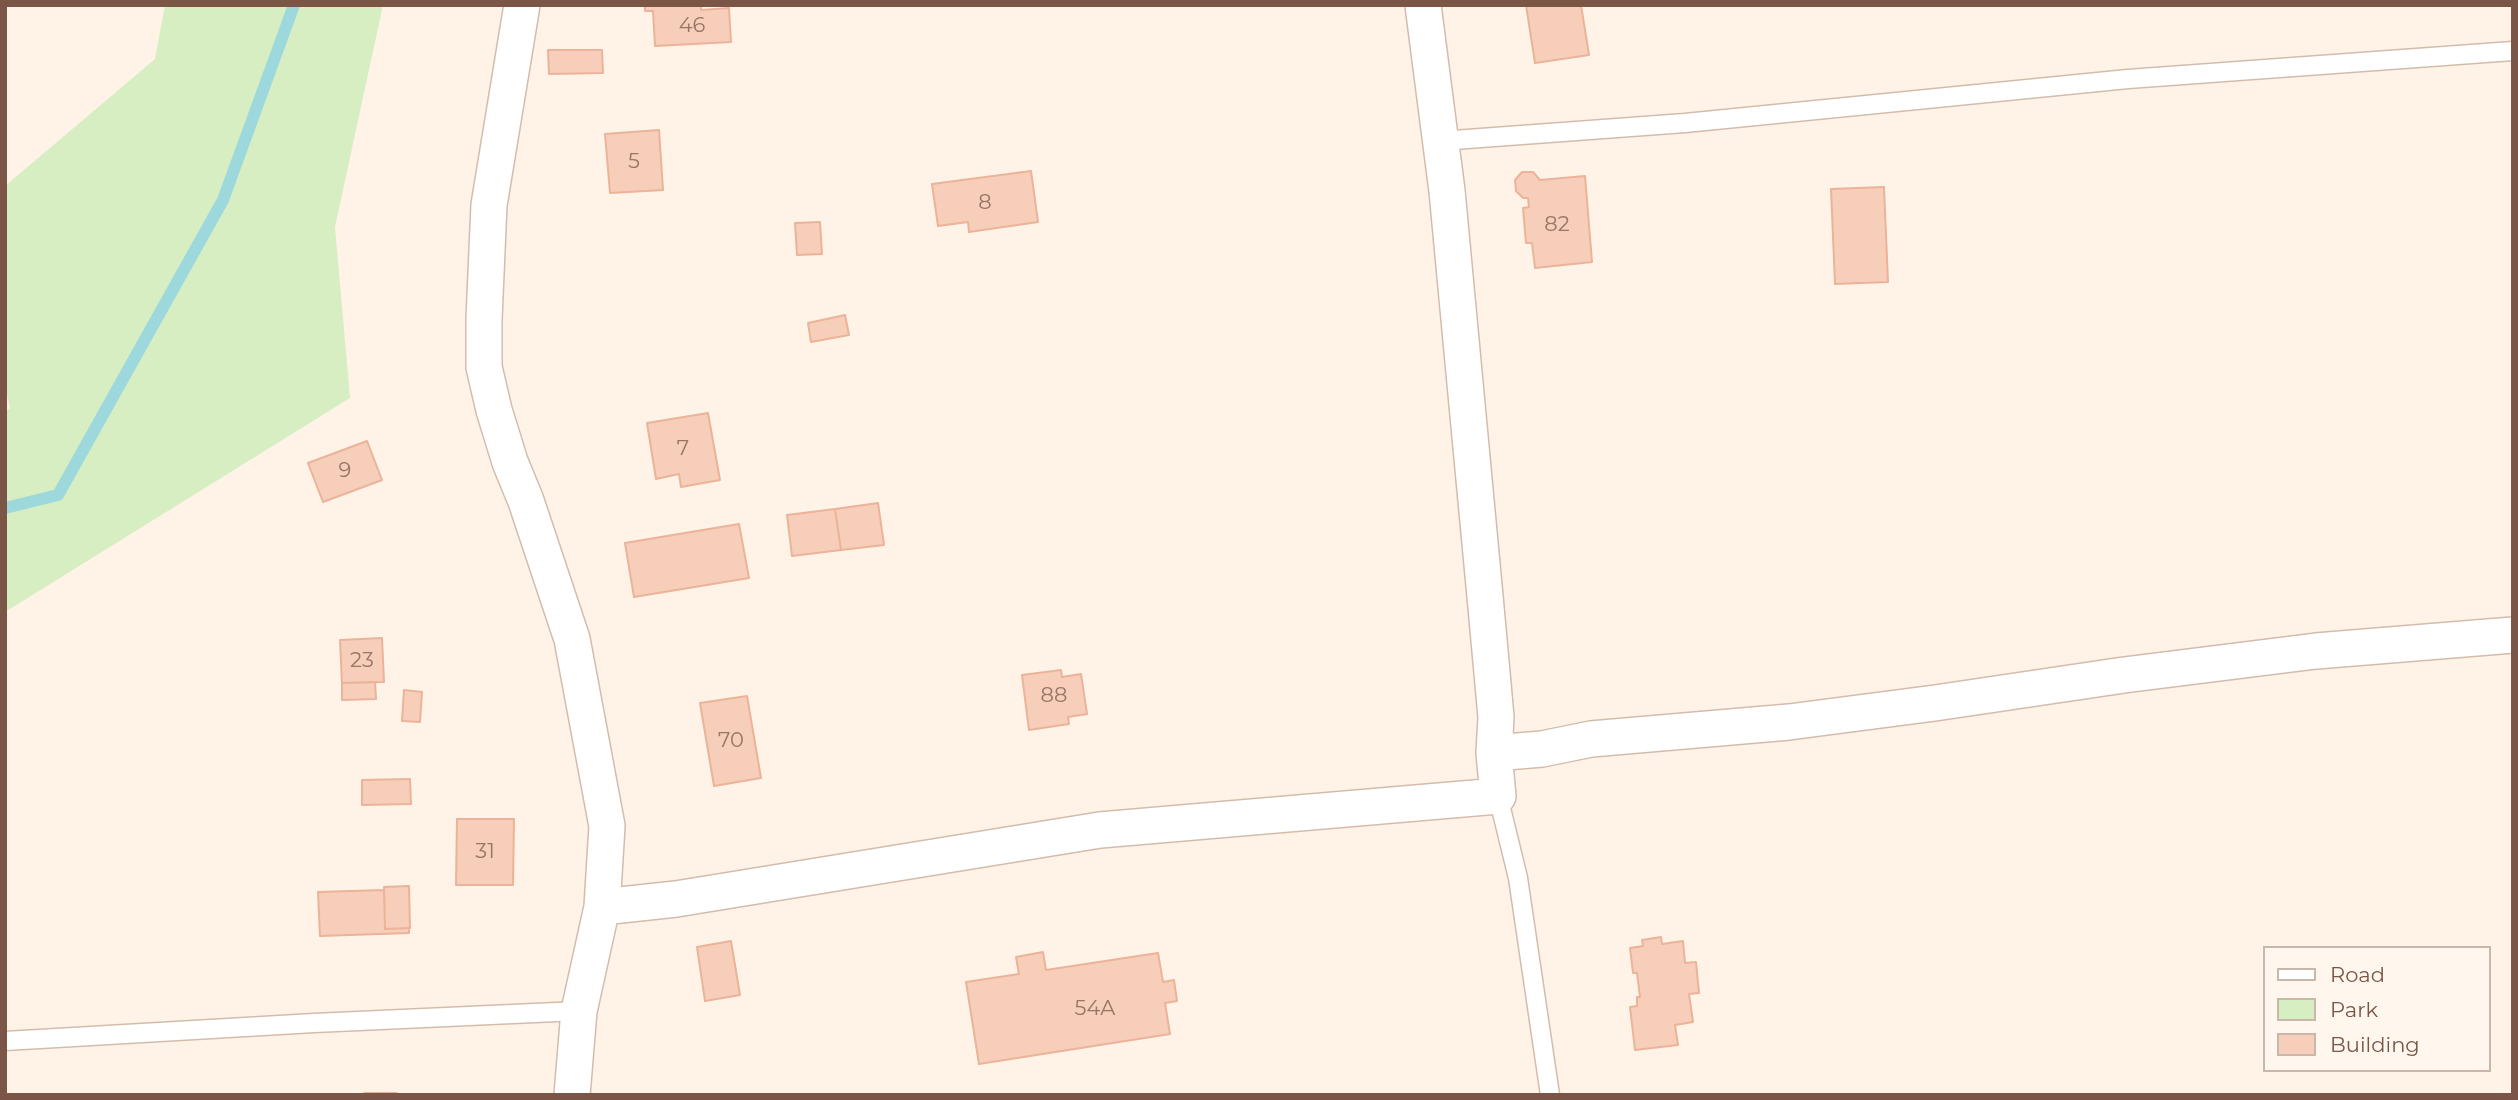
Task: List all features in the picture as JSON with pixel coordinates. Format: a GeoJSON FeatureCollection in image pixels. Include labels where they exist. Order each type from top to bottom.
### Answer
{"type":"FeatureCollection","features":[{"type":"Feature","properties":{"kind":"street"},"geometry":{"type":"LineString","coordinates":[[522,5],[489,205],[484,368],[510,462],[526,501],[572,639],[607,827],[602,907],[579,1011],[572,1095]]}},
{"type":"Feature","properties":{"kind":"street"},"geometry":{"type":"LineString","coordinates":[[602,907],[676,898],[1100,830],[1498,796],[1494,753],[1496,717],[1440,141],[1423,5]]}},
{"type":"Feature","properties":{"kind":"street"},"geometry":{"type":"LineString","coordinates":[[1494,753],[1542,749],[1591,739],[1802,720],[1935,704],[2124,675],[2316,651],[2513,635]]}},
{"type":"Feature","properties":{"kind":"lane"},"geometry":{"type":"LineString","coordinates":[[1440,141],[1685,123],[2127,79],[2513,51]]}},
{"type":"Feature","properties":{"kind":"lane"},"geometry":{"type":"LineString","coordinates":[[1498,796],[1518,878],[1550,1095]]}},
{"type":"Feature","properties":{"kind":"lane"},"geometry":{"type":"LineString","coordinates":[[5,1041],[579,1011]]}},
{"type":"Feature","properties":{"kind":"green space"},"geometry":{"type":"Polygon","coordinates":[[[165,5],[383,5],[335,227],[350,398],[5,612],[5,412],[10,408],[5,387],[5,186],[155,59],[165,5]]]}},
{"type":"Feature","properties":{"kind":"building"},"geometry":{"type":"Polygon","coordinates":[[[645,5],[701,5],[701,10],[729,8],[731,42],[655,46],[653,11],[645,11],[645,5]]]}},
{"type":"Feature","properties":{"kind":"building"},"geometry":{"type":"Polygon","coordinates":[[[1526,5],[1581,5],[1589,55],[1535,63],[1526,5]]]}},
{"type":"Feature","properties":{"kind":"building"},"geometry":{"type":"Polygon","coordinates":[[[548,50],[602,50],[603,73],[549,74],[548,50]]]}},
{"type":"Feature","properties":{"kind":"building"},"geometry":{"type":"Polygon","coordinates":[[[659,130],[663,190],[610,193],[605,134],[659,130]]]}},
{"type":"Feature","properties":{"kind":"building"},"geometry":{"type":"Polygon","coordinates":[[[1031,171],[1038,222],[969,232],[968,222],[938,226],[932,184],[1031,171]]]}},
{"type":"Feature","properties":{"kind":"building"},"geometry":{"type":"Polygon","coordinates":[[[1522,172],[1533,172],[1540,180],[1585,176],[1592,262],[1535,268],[1532,243],[1526,243],[1523,208],[1529,207],[1528,198],[1523,198],[1516,191],[1515,180],[1522,172]]]}},
{"type":"Feature","properties":{"kind":"building"},"geometry":{"type":"Polygon","coordinates":[[[1884,187],[1888,282],[1835,284],[1831,189],[1884,187]]]}},
{"type":"Feature","properties":{"kind":"building"},"geometry":{"type":"Polygon","coordinates":[[[820,222],[822,254],[797,255],[795,223],[820,222]]]}},
{"type":"Feature","properties":{"kind":"building"},"geometry":{"type":"Polygon","coordinates":[[[845,315],[849,335],[811,342],[808,323],[845,315]]]}},
{"type":"Feature","properties":{"kind":"building"},"geometry":{"type":"Polygon","coordinates":[[[708,413],[720,480],[681,487],[679,474],[656,479],[647,423],[708,413]]]}},
{"type":"Feature","properties":{"kind":"building"},"geometry":{"type":"Polygon","coordinates":[[[367,441],[382,480],[323,502],[308,463],[367,441]]]}},
{"type":"Feature","properties":{"kind":"building"},"geometry":{"type":"Polygon","coordinates":[[[878,503],[884,545],[841,550],[835,509],[878,503]]]}},
{"type":"Feature","properties":{"kind":"building"},"geometry":{"type":"Polygon","coordinates":[[[835,509],[841,550],[792,556],[787,515],[835,509]]]}},
{"type":"Feature","properties":{"kind":"building"},"geometry":{"type":"Polygon","coordinates":[[[739,524],[749,578],[634,597],[625,543],[739,524]]]}},
{"type":"Feature","properties":{"kind":"building"},"geometry":{"type":"Polygon","coordinates":[[[382,638],[384,682],[342,683],[340,640],[382,638]]]}},
{"type":"Feature","properties":{"kind":"building"},"geometry":{"type":"Polygon","coordinates":[[[1061,670],[1062,677],[1081,674],[1087,714],[1068,717],[1069,724],[1029,730],[1022,675],[1061,670]]]}},
{"type":"Feature","properties":{"kind":"building"},"geometry":{"type":"Polygon","coordinates":[[[375,682],[376,699],[342,700],[342,683],[375,682]]]}},
{"type":"Feature","properties":{"kind":"building"},"geometry":{"type":"Polygon","coordinates":[[[404,690],[422,692],[420,722],[402,721],[404,690]]]}},
{"type":"Feature","properties":{"kind":"building"},"geometry":{"type":"Polygon","coordinates":[[[747,696],[761,778],[714,786],[700,703],[747,696]]]}},
{"type":"Feature","properties":{"kind":"building"},"geometry":{"type":"Polygon","coordinates":[[[410,779],[411,804],[362,805],[362,780],[410,779]]]}},
{"type":"Feature","properties":{"kind":"building"},"geometry":{"type":"Polygon","coordinates":[[[457,819],[514,819],[513,885],[456,885],[457,819]]]}},
{"type":"Feature","properties":{"kind":"building"},"geometry":{"type":"Polygon","coordinates":[[[409,886],[410,928],[385,929],[384,887],[409,886]]]}},
{"type":"Feature","properties":{"kind":"building"},"geometry":{"type":"Polygon","coordinates":[[[384,890],[385,929],[409,928],[409,933],[320,936],[318,892],[384,890]]]}},
{"type":"Feature","properties":{"kind":"building"},"geometry":{"type":"Polygon","coordinates":[[[1661,937],[1662,944],[1683,941],[1685,963],[1696,962],[1699,993],[1689,994],[1693,1022],[1675,1025],[1678,1045],[1635,1050],[1630,1007],[1637,1006],[1637,997],[1640,997],[1630,948],[1643,946],[1642,940],[1661,937]]]}},
{"type":"Feature","properties":{"kind":"building"},"geometry":{"type":"Polygon","coordinates":[[[731,941],[740,995],[705,1001],[697,947],[731,941]]]}},
{"type":"Feature","properties":{"kind":"building"},"geometry":{"type":"Polygon","coordinates":[[[1043,952],[1046,970],[1158,953],[1163,982],[1174,980],[1177,1001],[1165,1003],[1170,1034],[979,1064],[966,982],[1019,974],[1016,957],[1043,952]]]}},
{"type":"Feature","properties":{"kind":"building"},"geometry":{"type":"Polygon","coordinates":[[[397,1093],[397,1095],[364,1095],[397,1093]]]}},
{"type":"Feature","properties":{"kind":"waterway"},"geometry":{"type":"LineString","coordinates":[[5,508],[58,495],[223,200],[294,5]]}}]}
